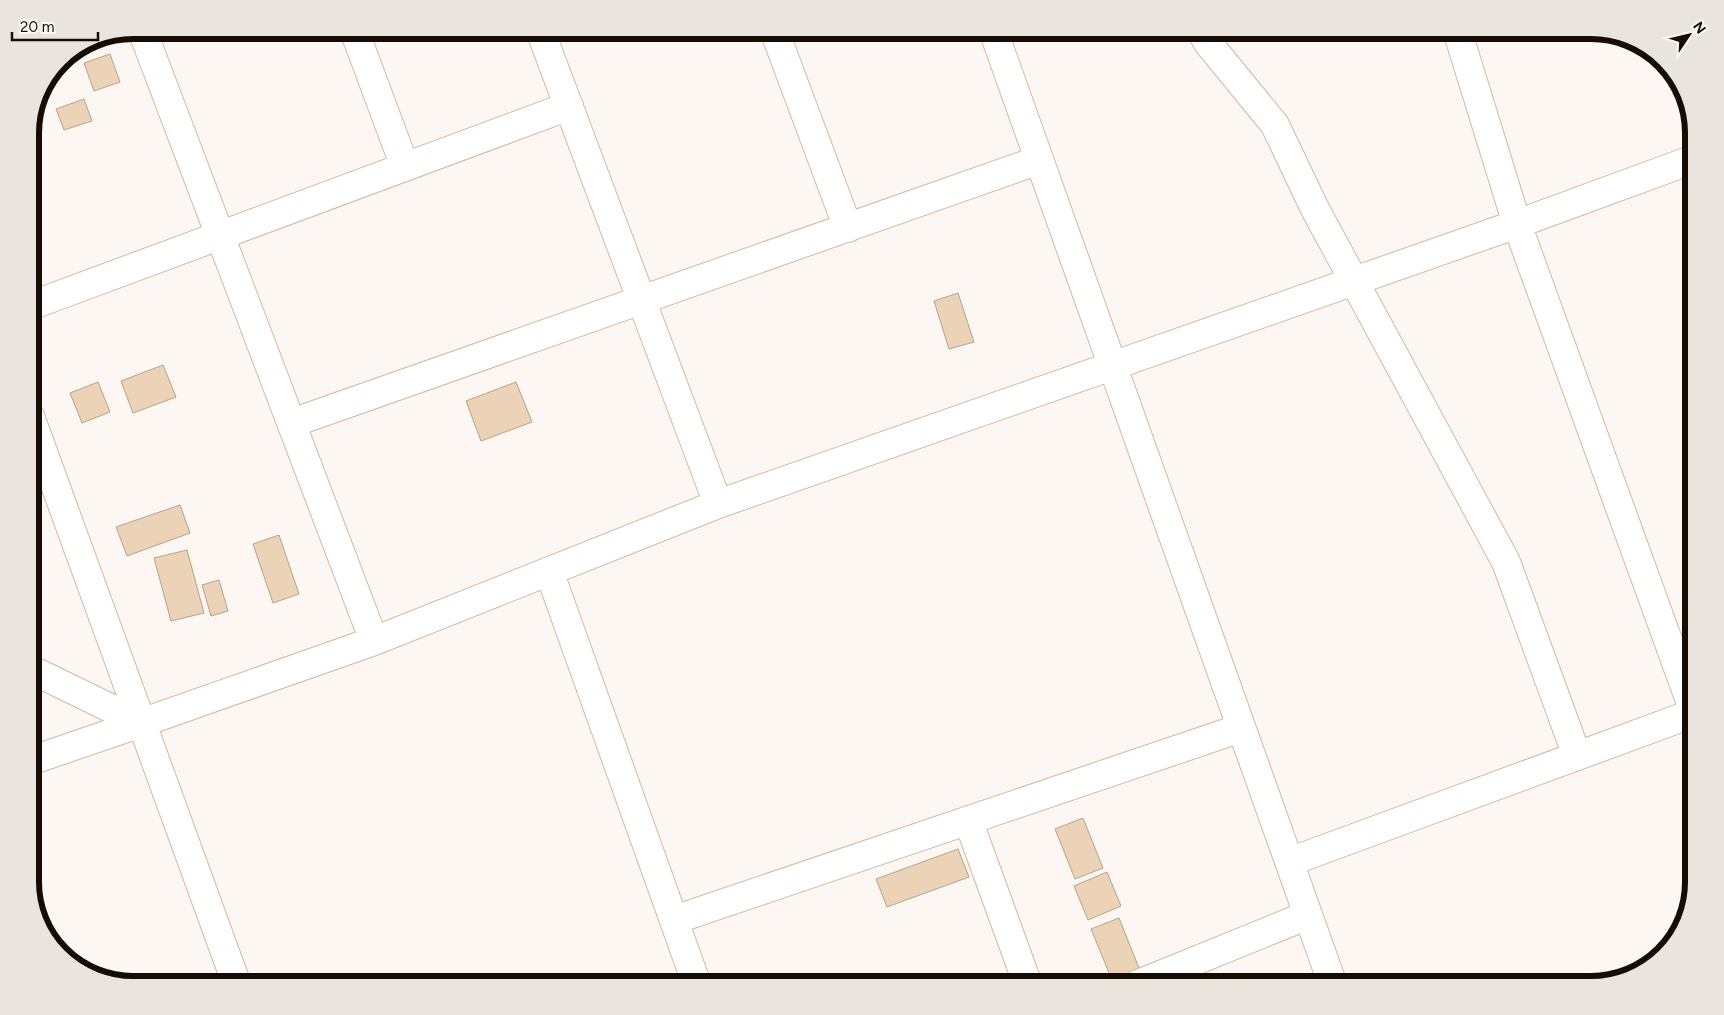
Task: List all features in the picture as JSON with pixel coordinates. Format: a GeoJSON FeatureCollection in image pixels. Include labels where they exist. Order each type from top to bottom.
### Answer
{"type":"FeatureCollection","features":[{"type":"Feature","properties":{"kind":"street"},"geometry":{"type":"LineString","coordinates":[[145,39],[374,641]]}},
{"type":"Feature","properties":{"kind":"street"},"geometry":{"type":"LineString","coordinates":[[357,39],[404,167]]}},
{"type":"Feature","properties":{"kind":"street"},"geometry":{"type":"LineString","coordinates":[[543,39],[718,504]]}},
{"type":"Feature","properties":{"kind":"street"},"geometry":{"type":"LineString","coordinates":[[777,39],[848,228]]}},
{"type":"Feature","properties":{"kind":"street"},"geometry":{"type":"LineString","coordinates":[[996,39],[1331,976]]}},
{"type":"Feature","properties":{"kind":"street"},"geometry":{"type":"LineString","coordinates":[[1206,39],[1275,125],[1354,282],[1506,562],[1577,756]]}},
{"type":"Feature","properties":{"kind":"street"},"geometry":{"type":"LineString","coordinates":[[1460,39],[1517,224],[1685,688]]}},
{"type":"Feature","properties":{"kind":"street"},"geometry":{"type":"LineString","coordinates":[[39,303],[569,106]]}},
{"type":"Feature","properties":{"kind":"street"},"geometry":{"type":"LineString","coordinates":[[292,423],[1039,160]]}},
{"type":"Feature","properties":{"kind":"street"},"geometry":{"type":"LineString","coordinates":[[39,758],[374,641],[718,504],[1354,282],[1685,162]]}},
{"type":"Feature","properties":{"kind":"street"},"geometry":{"type":"LineString","coordinates":[[39,441],[233,976]]}},
{"type":"Feature","properties":{"kind":"street"},"geometry":{"type":"LineString","coordinates":[[549,571],[694,976]]}},
{"type":"Feature","properties":{"kind":"street"},"geometry":{"type":"LineString","coordinates":[[39,673],[141,723]]}},
{"type":"Feature","properties":{"kind":"street"},"geometry":{"type":"LineString","coordinates":[[1289,862],[1685,716]]}},
{"type":"Feature","properties":{"kind":"street"},"geometry":{"type":"LineString","coordinates":[[674,920],[1241,728]]}},
{"type":"Feature","properties":{"kind":"street"},"geometry":{"type":"LineString","coordinates":[[968,820],[1025,976]]}},
{"type":"Feature","properties":{"kind":"street"},"geometry":{"type":"LineString","coordinates":[[1158,976],[1308,915]]}},
{"type":"Feature","properties":{"kind":"building"},"geometry":{"type":"Polygon","coordinates":[[[110,54],[120,82],[94,91],[84,63],[110,54]]]}},
{"type":"Feature","properties":{"kind":"building"},"geometry":{"type":"Polygon","coordinates":[[[84,99],[92,121],[64,130],[56,109],[84,99]]]}},
{"type":"Feature","properties":{"kind":"building"},"geometry":{"type":"Polygon","coordinates":[[[958,293],[974,342],[949,349],[934,301],[958,293]]]}},
{"type":"Feature","properties":{"kind":"building"},"geometry":{"type":"Polygon","coordinates":[[[163,365],[176,397],[133,413],[121,381],[163,365]]]}},
{"type":"Feature","properties":{"kind":"building"},"geometry":{"type":"Polygon","coordinates":[[[98,382],[110,412],[82,423],[70,393],[98,382]]]}},
{"type":"Feature","properties":{"kind":"building"},"geometry":{"type":"Polygon","coordinates":[[[516,382],[532,422],[481,441],[466,401],[516,382]]]}},
{"type":"Feature","properties":{"kind":"building"},"geometry":{"type":"Polygon","coordinates":[[[180,505],[190,533],[127,556],[116,527],[180,505]]]}},
{"type":"Feature","properties":{"kind":"building"},"geometry":{"type":"Polygon","coordinates":[[[279,535],[299,594],[273,603],[253,544],[279,535]]]}},
{"type":"Feature","properties":{"kind":"building"},"geometry":{"type":"Polygon","coordinates":[[[187,550],[204,613],[171,621],[154,558],[187,550]]]}},
{"type":"Feature","properties":{"kind":"building"},"geometry":{"type":"Polygon","coordinates":[[[219,580],[228,611],[211,616],[202,585],[219,580]]]}},
{"type":"Feature","properties":{"kind":"building"},"geometry":{"type":"Polygon","coordinates":[[[1083,818],[1103,868],[1075,879],[1055,829],[1083,818]]]}},
{"type":"Feature","properties":{"kind":"building"},"geometry":{"type":"Polygon","coordinates":[[[958,849],[969,877],[887,907],[876,879],[958,849]]]}},
{"type":"Feature","properties":{"kind":"building"},"geometry":{"type":"Polygon","coordinates":[[[1107,872],[1121,906],[1088,920],[1074,886],[1107,872]]]}},
{"type":"Feature","properties":{"kind":"building"},"geometry":{"type":"Polygon","coordinates":[[[1119,918],[1142,976],[1110,976],[1091,929],[1119,918]]]}}]}
